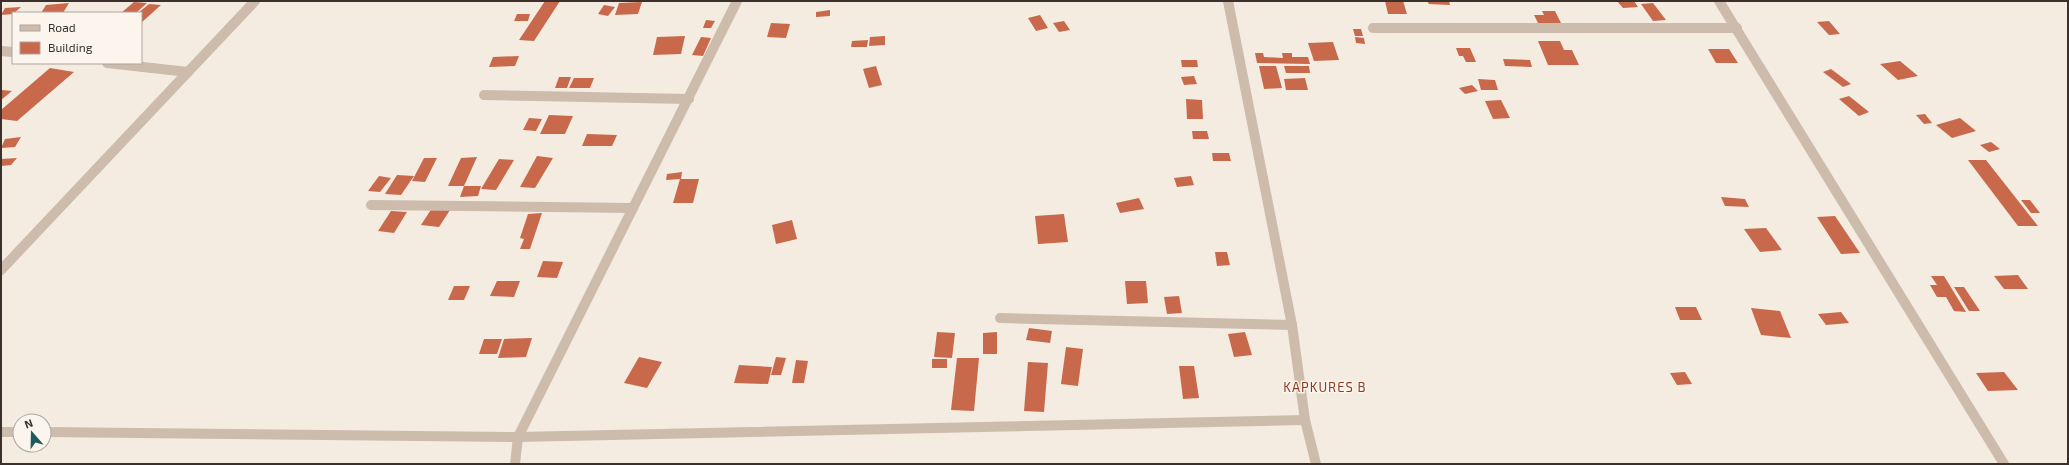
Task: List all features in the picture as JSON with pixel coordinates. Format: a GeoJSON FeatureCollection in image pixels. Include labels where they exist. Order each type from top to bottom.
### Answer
{"type":"FeatureCollection","features":[{"type":"Feature","properties":{"kind":"street"},"geometry":{"type":"LineString","coordinates":[[1,270],[255,1]]}},
{"type":"Feature","properties":{"kind":"street"},"geometry":{"type":"LineString","coordinates":[[515,464],[518,437],[737,1]]}},
{"type":"Feature","properties":{"kind":"street"},"geometry":{"type":"LineString","coordinates":[[1228,1],[1292,326],[1305,420],[1316,464]]}},
{"type":"Feature","properties":{"kind":"street"},"geometry":{"type":"LineString","coordinates":[[1719,1],[2004,464]]}},
{"type":"Feature","properties":{"kind":"street"},"geometry":{"type":"LineString","coordinates":[[1373,28],[1737,28]]}},
{"type":"Feature","properties":{"kind":"street"},"geometry":{"type":"LineString","coordinates":[[1,51],[12,52]]}},
{"type":"Feature","properties":{"kind":"street"},"geometry":{"type":"LineString","coordinates":[[116,64],[188,72]]}},
{"type":"Feature","properties":{"kind":"street"},"geometry":{"type":"LineString","coordinates":[[484,95],[689,99]]}},
{"type":"Feature","properties":{"kind":"street"},"geometry":{"type":"LineString","coordinates":[[371,205],[633,208]]}},
{"type":"Feature","properties":{"kind":"street"},"geometry":{"type":"LineString","coordinates":[[1000,318],[1292,326]]}},
{"type":"Feature","properties":{"kind":"street"},"geometry":{"type":"LineString","coordinates":[[52,432],[518,437],[1305,420]]}},
{"type":"Feature","properties":{"kind":"street"},"geometry":{"type":"LineString","coordinates":[[1,432],[12,432]]}},
{"type":"Feature","properties":{"kind":"building"},"geometry":{"type":"Polygon","coordinates":[[[545,1],[560,1],[534,41],[519,40],[545,1]]]}},
{"type":"Feature","properties":{"kind":"building"},"geometry":{"type":"Polygon","coordinates":[[[1385,1],[1403,1],[1407,14],[1388,14],[1385,1]]]}},
{"type":"Feature","properties":{"kind":"building"},"geometry":{"type":"Polygon","coordinates":[[[1427,1],[1449,1],[1450,5],[1429,4],[1427,1]]]}},
{"type":"Feature","properties":{"kind":"building"},"geometry":{"type":"Polygon","coordinates":[[[1617,1],[1634,1],[1638,7],[1623,8],[1617,1]]]}},
{"type":"Feature","properties":{"kind":"building"},"geometry":{"type":"Polygon","coordinates":[[[134,2],[147,3],[137,12],[122,12],[134,2]]]}},
{"type":"Feature","properties":{"kind":"building"},"geometry":{"type":"Polygon","coordinates":[[[642,2],[638,14],[615,15],[619,3],[642,2]]]}},
{"type":"Feature","properties":{"kind":"building"},"geometry":{"type":"Polygon","coordinates":[[[69,3],[64,12],[42,12],[46,5],[69,3]]]}},
{"type":"Feature","properties":{"kind":"building"},"geometry":{"type":"Polygon","coordinates":[[[1653,3],[1666,20],[1653,21],[1641,4],[1653,3]]]}},
{"type":"Feature","properties":{"kind":"building"},"geometry":{"type":"Polygon","coordinates":[[[149,4],[161,5],[142,22],[142,12],[139,12],[149,4]]]}},
{"type":"Feature","properties":{"kind":"building"},"geometry":{"type":"Polygon","coordinates":[[[604,5],[615,7],[608,16],[598,14],[604,5]]]}},
{"type":"Feature","properties":{"kind":"building"},"geometry":{"type":"Polygon","coordinates":[[[21,7],[15,12],[12,12],[12,14],[1,15],[5,8],[21,7]]]}},
{"type":"Feature","properties":{"kind":"building"},"geometry":{"type":"Polygon","coordinates":[[[830,10],[830,16],[816,17],[816,12],[830,10]]]}},
{"type":"Feature","properties":{"kind":"building"},"geometry":{"type":"Polygon","coordinates":[[[1542,11],[1555,11],[1561,23],[1538,23],[1534,15],[1544,15],[1542,11]]]}},
{"type":"Feature","properties":{"kind":"building"},"geometry":{"type":"Polygon","coordinates":[[[517,14],[530,14],[528,21],[514,21],[517,14]]]}},
{"type":"Feature","properties":{"kind":"building"},"geometry":{"type":"Polygon","coordinates":[[[1040,15],[1048,28],[1036,31],[1028,18],[1040,15]]]}},
{"type":"Feature","properties":{"kind":"building"},"geometry":{"type":"Polygon","coordinates":[[[706,20],[715,21],[711,28],[703,28],[706,20]]]}},
{"type":"Feature","properties":{"kind":"building"},"geometry":{"type":"Polygon","coordinates":[[[1064,21],[1070,30],[1059,32],[1053,23],[1064,21]]]}},
{"type":"Feature","properties":{"kind":"building"},"geometry":{"type":"Polygon","coordinates":[[[1829,21],[1840,34],[1829,35],[1817,22],[1829,21]]]}},
{"type":"Feature","properties":{"kind":"building"},"geometry":{"type":"Polygon","coordinates":[[[771,23],[790,24],[786,38],[767,37],[771,23]]]}},
{"type":"Feature","properties":{"kind":"building"},"geometry":{"type":"Polygon","coordinates":[[[1353,29],[1361,29],[1363,36],[1355,36],[1353,29]]]}},
{"type":"Feature","properties":{"kind":"building"},"geometry":{"type":"Polygon","coordinates":[[[685,36],[681,54],[653,55],[657,37],[685,36]]]}},
{"type":"Feature","properties":{"kind":"building"},"geometry":{"type":"Polygon","coordinates":[[[885,36],[885,45],[869,46],[870,37],[885,36]]]}},
{"type":"Feature","properties":{"kind":"building"},"geometry":{"type":"Polygon","coordinates":[[[701,37],[711,38],[703,56],[692,55],[701,37]]]}},
{"type":"Feature","properties":{"kind":"building"},"geometry":{"type":"Polygon","coordinates":[[[1355,37],[1364,38],[1365,44],[1356,43],[1355,37]]]}},
{"type":"Feature","properties":{"kind":"building"},"geometry":{"type":"Polygon","coordinates":[[[868,40],[867,47],[851,47],[852,41],[868,40]]]}},
{"type":"Feature","properties":{"kind":"building"},"geometry":{"type":"Polygon","coordinates":[[[1538,41],[1560,41],[1564,50],[1572,50],[1579,65],[1548,65],[1538,41]]]}},
{"type":"Feature","properties":{"kind":"building"},"geometry":{"type":"Polygon","coordinates":[[[1333,42],[1339,60],[1314,61],[1308,43],[1333,42]]]}},
{"type":"Feature","properties":{"kind":"building"},"geometry":{"type":"Polygon","coordinates":[[[1456,48],[1470,48],[1476,62],[1466,62],[1463,56],[1459,56],[1456,48]]]}},
{"type":"Feature","properties":{"kind":"building"},"geometry":{"type":"Polygon","coordinates":[[[1708,49],[1729,49],[1738,63],[1716,63],[1708,49]]]}},
{"type":"Feature","properties":{"kind":"building"},"geometry":{"type":"Polygon","coordinates":[[[1255,53],[1263,53],[1264,57],[1283,58],[1282,53],[1292,53],[1292,57],[1308,57],[1310,64],[1257,63],[1255,53]]]}},
{"type":"Feature","properties":{"kind":"building"},"geometry":{"type":"Polygon","coordinates":[[[519,56],[515,66],[489,67],[493,57],[519,56]]]}},
{"type":"Feature","properties":{"kind":"building"},"geometry":{"type":"Polygon","coordinates":[[[1503,59],[1530,60],[1532,67],[1505,66],[1503,59]]]}},
{"type":"Feature","properties":{"kind":"building"},"geometry":{"type":"Polygon","coordinates":[[[1181,60],[1197,60],[1198,67],[1182,67],[1181,60]]]}},
{"type":"Feature","properties":{"kind":"building"},"geometry":{"type":"Polygon","coordinates":[[[1900,61],[1918,76],[1898,80],[1880,64],[1900,61]]]}},
{"type":"Feature","properties":{"kind":"building"},"geometry":{"type":"Polygon","coordinates":[[[876,66],[882,85],[869,88],[863,69],[876,66]]]}},
{"type":"Feature","properties":{"kind":"building"},"geometry":{"type":"Polygon","coordinates":[[[1259,66],[1276,66],[1282,88],[1264,89],[1259,66]]]}},
{"type":"Feature","properties":{"kind":"building"},"geometry":{"type":"Polygon","coordinates":[[[1284,66],[1309,66],[1310,73],[1286,73],[1284,66]]]}},
{"type":"Feature","properties":{"kind":"building"},"geometry":{"type":"Polygon","coordinates":[[[50,68],[74,72],[17,121],[1,119],[1,110],[50,68]]]}},
{"type":"Feature","properties":{"kind":"building"},"geometry":{"type":"Polygon","coordinates":[[[1831,69],[1851,84],[1843,87],[1823,72],[1831,69]]]}},
{"type":"Feature","properties":{"kind":"building"},"geometry":{"type":"Polygon","coordinates":[[[1194,76],[1197,84],[1184,85],[1181,77],[1194,76]]]}},
{"type":"Feature","properties":{"kind":"building"},"geometry":{"type":"Polygon","coordinates":[[[559,77],[571,77],[567,88],[555,88],[559,77]]]}},
{"type":"Feature","properties":{"kind":"building"},"geometry":{"type":"Polygon","coordinates":[[[574,78],[594,78],[590,88],[569,88],[574,78]]]}},
{"type":"Feature","properties":{"kind":"building"},"geometry":{"type":"Polygon","coordinates":[[[1305,78],[1308,90],[1286,90],[1284,79],[1305,78]]]}},
{"type":"Feature","properties":{"kind":"building"},"geometry":{"type":"Polygon","coordinates":[[[1478,79],[1495,80],[1498,90],[1481,90],[1478,79]]]}},
{"type":"Feature","properties":{"kind":"building"},"geometry":{"type":"Polygon","coordinates":[[[1472,85],[1478,91],[1465,94],[1459,88],[1472,85]]]}},
{"type":"Feature","properties":{"kind":"building"},"geometry":{"type":"Polygon","coordinates":[[[2,90],[12,91],[1,100],[2,90]]]}},
{"type":"Feature","properties":{"kind":"building"},"geometry":{"type":"Polygon","coordinates":[[[1849,96],[1869,112],[1859,116],[1839,99],[1849,96]]]}},
{"type":"Feature","properties":{"kind":"building"},"geometry":{"type":"Polygon","coordinates":[[[1186,99],[1202,100],[1203,119],[1187,119],[1186,99]]]}},
{"type":"Feature","properties":{"kind":"building"},"geometry":{"type":"Polygon","coordinates":[[[1501,100],[1510,118],[1493,119],[1485,101],[1501,100]]]}},
{"type":"Feature","properties":{"kind":"building"},"geometry":{"type":"Polygon","coordinates":[[[1925,114],[1932,123],[1924,124],[1916,115],[1925,114]]]}},
{"type":"Feature","properties":{"kind":"building"},"geometry":{"type":"Polygon","coordinates":[[[549,115],[573,116],[565,134],[540,134],[549,115]]]}},
{"type":"Feature","properties":{"kind":"building"},"geometry":{"type":"Polygon","coordinates":[[[529,118],[542,119],[536,131],[523,130],[529,118]]]}},
{"type":"Feature","properties":{"kind":"building"},"geometry":{"type":"Polygon","coordinates":[[[1960,118],[1976,131],[1952,138],[1936,125],[1960,118]]]}},
{"type":"Feature","properties":{"kind":"building"},"geometry":{"type":"Polygon","coordinates":[[[1192,131],[1207,131],[1209,139],[1193,139],[1192,131]]]}},
{"type":"Feature","properties":{"kind":"building"},"geometry":{"type":"Polygon","coordinates":[[[587,134],[617,135],[612,146],[582,146],[587,134]]]}},
{"type":"Feature","properties":{"kind":"building"},"geometry":{"type":"Polygon","coordinates":[[[21,137],[15,147],[1,148],[5,139],[21,137]]]}},
{"type":"Feature","properties":{"kind":"building"},"geometry":{"type":"Polygon","coordinates":[[[1991,142],[2000,149],[1989,152],[1980,145],[1991,142]]]}},
{"type":"Feature","properties":{"kind":"building"},"geometry":{"type":"Polygon","coordinates":[[[1212,153],[1229,153],[1231,161],[1213,161],[1212,153]]]}},
{"type":"Feature","properties":{"kind":"building"},"geometry":{"type":"Polygon","coordinates":[[[537,156],[553,158],[535,188],[520,187],[537,156]]]}},
{"type":"Feature","properties":{"kind":"building"},"geometry":{"type":"Polygon","coordinates":[[[477,157],[464,186],[448,186],[461,158],[477,157]]]}},
{"type":"Feature","properties":{"kind":"building"},"geometry":{"type":"Polygon","coordinates":[[[17,158],[11,165],[1,166],[1,159],[17,158]]]}},
{"type":"Feature","properties":{"kind":"building"},"geometry":{"type":"Polygon","coordinates":[[[424,158],[437,158],[425,182],[412,181],[424,158]]]}},
{"type":"Feature","properties":{"kind":"building"},"geometry":{"type":"Polygon","coordinates":[[[499,159],[514,160],[496,190],[481,189],[499,159]]]}},
{"type":"Feature","properties":{"kind":"building"},"geometry":{"type":"Polygon","coordinates":[[[1968,160],[1986,160],[2038,226],[2018,226],[1968,160]]]}},
{"type":"Feature","properties":{"kind":"building"},"geometry":{"type":"Polygon","coordinates":[[[682,172],[681,179],[666,180],[667,174],[682,172]]]}},
{"type":"Feature","properties":{"kind":"building"},"geometry":{"type":"Polygon","coordinates":[[[397,175],[414,176],[401,195],[385,194],[397,175]]]}},
{"type":"Feature","properties":{"kind":"building"},"geometry":{"type":"Polygon","coordinates":[[[379,176],[391,178],[380,192],[368,191],[379,176]]]}},
{"type":"Feature","properties":{"kind":"building"},"geometry":{"type":"Polygon","coordinates":[[[1191,176],[1194,185],[1177,187],[1174,178],[1191,176]]]}},
{"type":"Feature","properties":{"kind":"building"},"geometry":{"type":"Polygon","coordinates":[[[680,179],[699,179],[693,203],[673,203],[680,179]]]}},
{"type":"Feature","properties":{"kind":"building"},"geometry":{"type":"Polygon","coordinates":[[[464,186],[481,186],[478,196],[460,197],[464,186]]]}},
{"type":"Feature","properties":{"kind":"building"},"geometry":{"type":"Polygon","coordinates":[[[1721,197],[1745,199],[1749,207],[1725,206],[1721,197]]]}},
{"type":"Feature","properties":{"kind":"building"},"geometry":{"type":"Polygon","coordinates":[[[1139,198],[1144,209],[1120,213],[1116,203],[1139,198]]]}},
{"type":"Feature","properties":{"kind":"building"},"geometry":{"type":"Polygon","coordinates":[[[2021,200],[2030,200],[2040,213],[2031,213],[2021,200]]]}},
{"type":"Feature","properties":{"kind":"building"},"geometry":{"type":"Polygon","coordinates":[[[432,208],[450,210],[439,227],[421,225],[432,208]]]}},
{"type":"Feature","properties":{"kind":"building"},"geometry":{"type":"Polygon","coordinates":[[[391,211],[407,212],[394,233],[378,231],[391,211]]]}},
{"type":"Feature","properties":{"kind":"building"},"geometry":{"type":"Polygon","coordinates":[[[542,213],[530,249],[520,249],[524,239],[520,238],[528,214],[542,213]]]}},
{"type":"Feature","properties":{"kind":"building"},"geometry":{"type":"Polygon","coordinates":[[[1064,214],[1068,242],[1038,244],[1035,216],[1064,214]]]}},
{"type":"Feature","properties":{"kind":"building"},"geometry":{"type":"Polygon","coordinates":[[[1835,216],[1860,253],[1841,254],[1817,217],[1835,216]]]}},
{"type":"Feature","properties":{"kind":"building"},"geometry":{"type":"Polygon","coordinates":[[[792,220],[797,239],[776,244],[772,225],[792,220]]]}},
{"type":"Feature","properties":{"kind":"building"},"geometry":{"type":"Polygon","coordinates":[[[1766,228],[1782,250],[1760,252],[1744,229],[1766,228]]]}},
{"type":"Feature","properties":{"kind":"building"},"geometry":{"type":"Polygon","coordinates":[[[1215,252],[1227,252],[1230,265],[1217,266],[1215,252]]]}},
{"type":"Feature","properties":{"kind":"building"},"geometry":{"type":"Polygon","coordinates":[[[543,261],[563,262],[557,278],[537,277],[543,261]]]}},
{"type":"Feature","properties":{"kind":"building"},"geometry":{"type":"Polygon","coordinates":[[[2018,275],[2028,289],[2004,289],[1994,276],[2018,275]]]}},
{"type":"Feature","properties":{"kind":"building"},"geometry":{"type":"Polygon","coordinates":[[[1931,276],[1944,276],[1966,312],[1954,311],[1946,297],[1937,297],[1930,285],[1937,285],[1931,276]]]}},
{"type":"Feature","properties":{"kind":"building"},"geometry":{"type":"Polygon","coordinates":[[[497,281],[520,281],[514,297],[490,296],[497,281]]]}},
{"type":"Feature","properties":{"kind":"building"},"geometry":{"type":"Polygon","coordinates":[[[1125,281],[1146,281],[1148,303],[1127,304],[1125,281]]]}},
{"type":"Feature","properties":{"kind":"building"},"geometry":{"type":"Polygon","coordinates":[[[454,286],[470,286],[464,300],[448,300],[454,286]]]}},
{"type":"Feature","properties":{"kind":"building"},"geometry":{"type":"Polygon","coordinates":[[[1954,287],[1964,287],[1980,311],[1969,311],[1954,287]]]}},
{"type":"Feature","properties":{"kind":"building"},"geometry":{"type":"Polygon","coordinates":[[[1179,296],[1182,313],[1167,314],[1164,297],[1179,296]]]}},
{"type":"Feature","properties":{"kind":"building"},"geometry":{"type":"Polygon","coordinates":[[[1675,307],[1696,307],[1702,320],[1680,320],[1675,307]]]}},
{"type":"Feature","properties":{"kind":"building"},"geometry":{"type":"Polygon","coordinates":[[[1751,308],[1780,311],[1791,338],[1761,335],[1751,308]]]}},
{"type":"Feature","properties":{"kind":"building"},"geometry":{"type":"Polygon","coordinates":[[[1841,312],[1849,323],[1826,325],[1818,314],[1841,312]]]}},
{"type":"Feature","properties":{"kind":"building"},"geometry":{"type":"Polygon","coordinates":[[[1029,328],[1052,331],[1050,343],[1026,340],[1029,328]]]}},
{"type":"Feature","properties":{"kind":"building"},"geometry":{"type":"Polygon","coordinates":[[[937,332],[955,333],[952,358],[934,357],[937,332]]]}},
{"type":"Feature","properties":{"kind":"building"},"geometry":{"type":"Polygon","coordinates":[[[997,332],[997,354],[983,354],[983,333],[997,332]]]}},
{"type":"Feature","properties":{"kind":"building"},"geometry":{"type":"Polygon","coordinates":[[[1245,332],[1252,355],[1234,357],[1228,334],[1245,332]]]}},
{"type":"Feature","properties":{"kind":"building"},"geometry":{"type":"Polygon","coordinates":[[[532,338],[526,357],[498,358],[504,339],[532,338]]]}},
{"type":"Feature","properties":{"kind":"building"},"geometry":{"type":"Polygon","coordinates":[[[484,339],[502,339],[497,354],[479,354],[484,339]]]}},
{"type":"Feature","properties":{"kind":"building"},"geometry":{"type":"Polygon","coordinates":[[[1066,347],[1083,349],[1078,386],[1061,384],[1066,347]]]}},
{"type":"Feature","properties":{"kind":"building"},"geometry":{"type":"Polygon","coordinates":[[[639,357],[662,362],[647,388],[624,383],[639,357]]]}},
{"type":"Feature","properties":{"kind":"building"},"geometry":{"type":"Polygon","coordinates":[[[776,357],[786,358],[781,375],[771,375],[776,357]]]}},
{"type":"Feature","properties":{"kind":"building"},"geometry":{"type":"Polygon","coordinates":[[[957,358],[979,358],[974,411],[951,410],[957,358]]]}},
{"type":"Feature","properties":{"kind":"building"},"geometry":{"type":"Polygon","coordinates":[[[932,359],[947,359],[947,368],[932,368],[932,359]]]}},
{"type":"Feature","properties":{"kind":"building"},"geometry":{"type":"Polygon","coordinates":[[[796,360],[808,361],[804,383],[792,383],[796,360]]]}},
{"type":"Feature","properties":{"kind":"building"},"geometry":{"type":"Polygon","coordinates":[[[1028,362],[1048,363],[1044,412],[1024,411],[1028,362]]]}},
{"type":"Feature","properties":{"kind":"building"},"geometry":{"type":"Polygon","coordinates":[[[739,365],[772,367],[768,384],[734,383],[739,365]]]}},
{"type":"Feature","properties":{"kind":"building"},"geometry":{"type":"Polygon","coordinates":[[[1179,366],[1194,366],[1199,398],[1183,399],[1179,366]]]}},
{"type":"Feature","properties":{"kind":"building"},"geometry":{"type":"Polygon","coordinates":[[[1685,372],[1692,384],[1677,385],[1670,373],[1685,372]]]}},
{"type":"Feature","properties":{"kind":"building"},"geometry":{"type":"Polygon","coordinates":[[[2004,372],[2018,390],[1988,391],[1976,373],[2004,372]]]}},
{"type":"Feature","properties":{"kind":"district","name":"KAPKURES B"},"geometry":{"type":"Point","coordinates":[1325,387]}}]}
